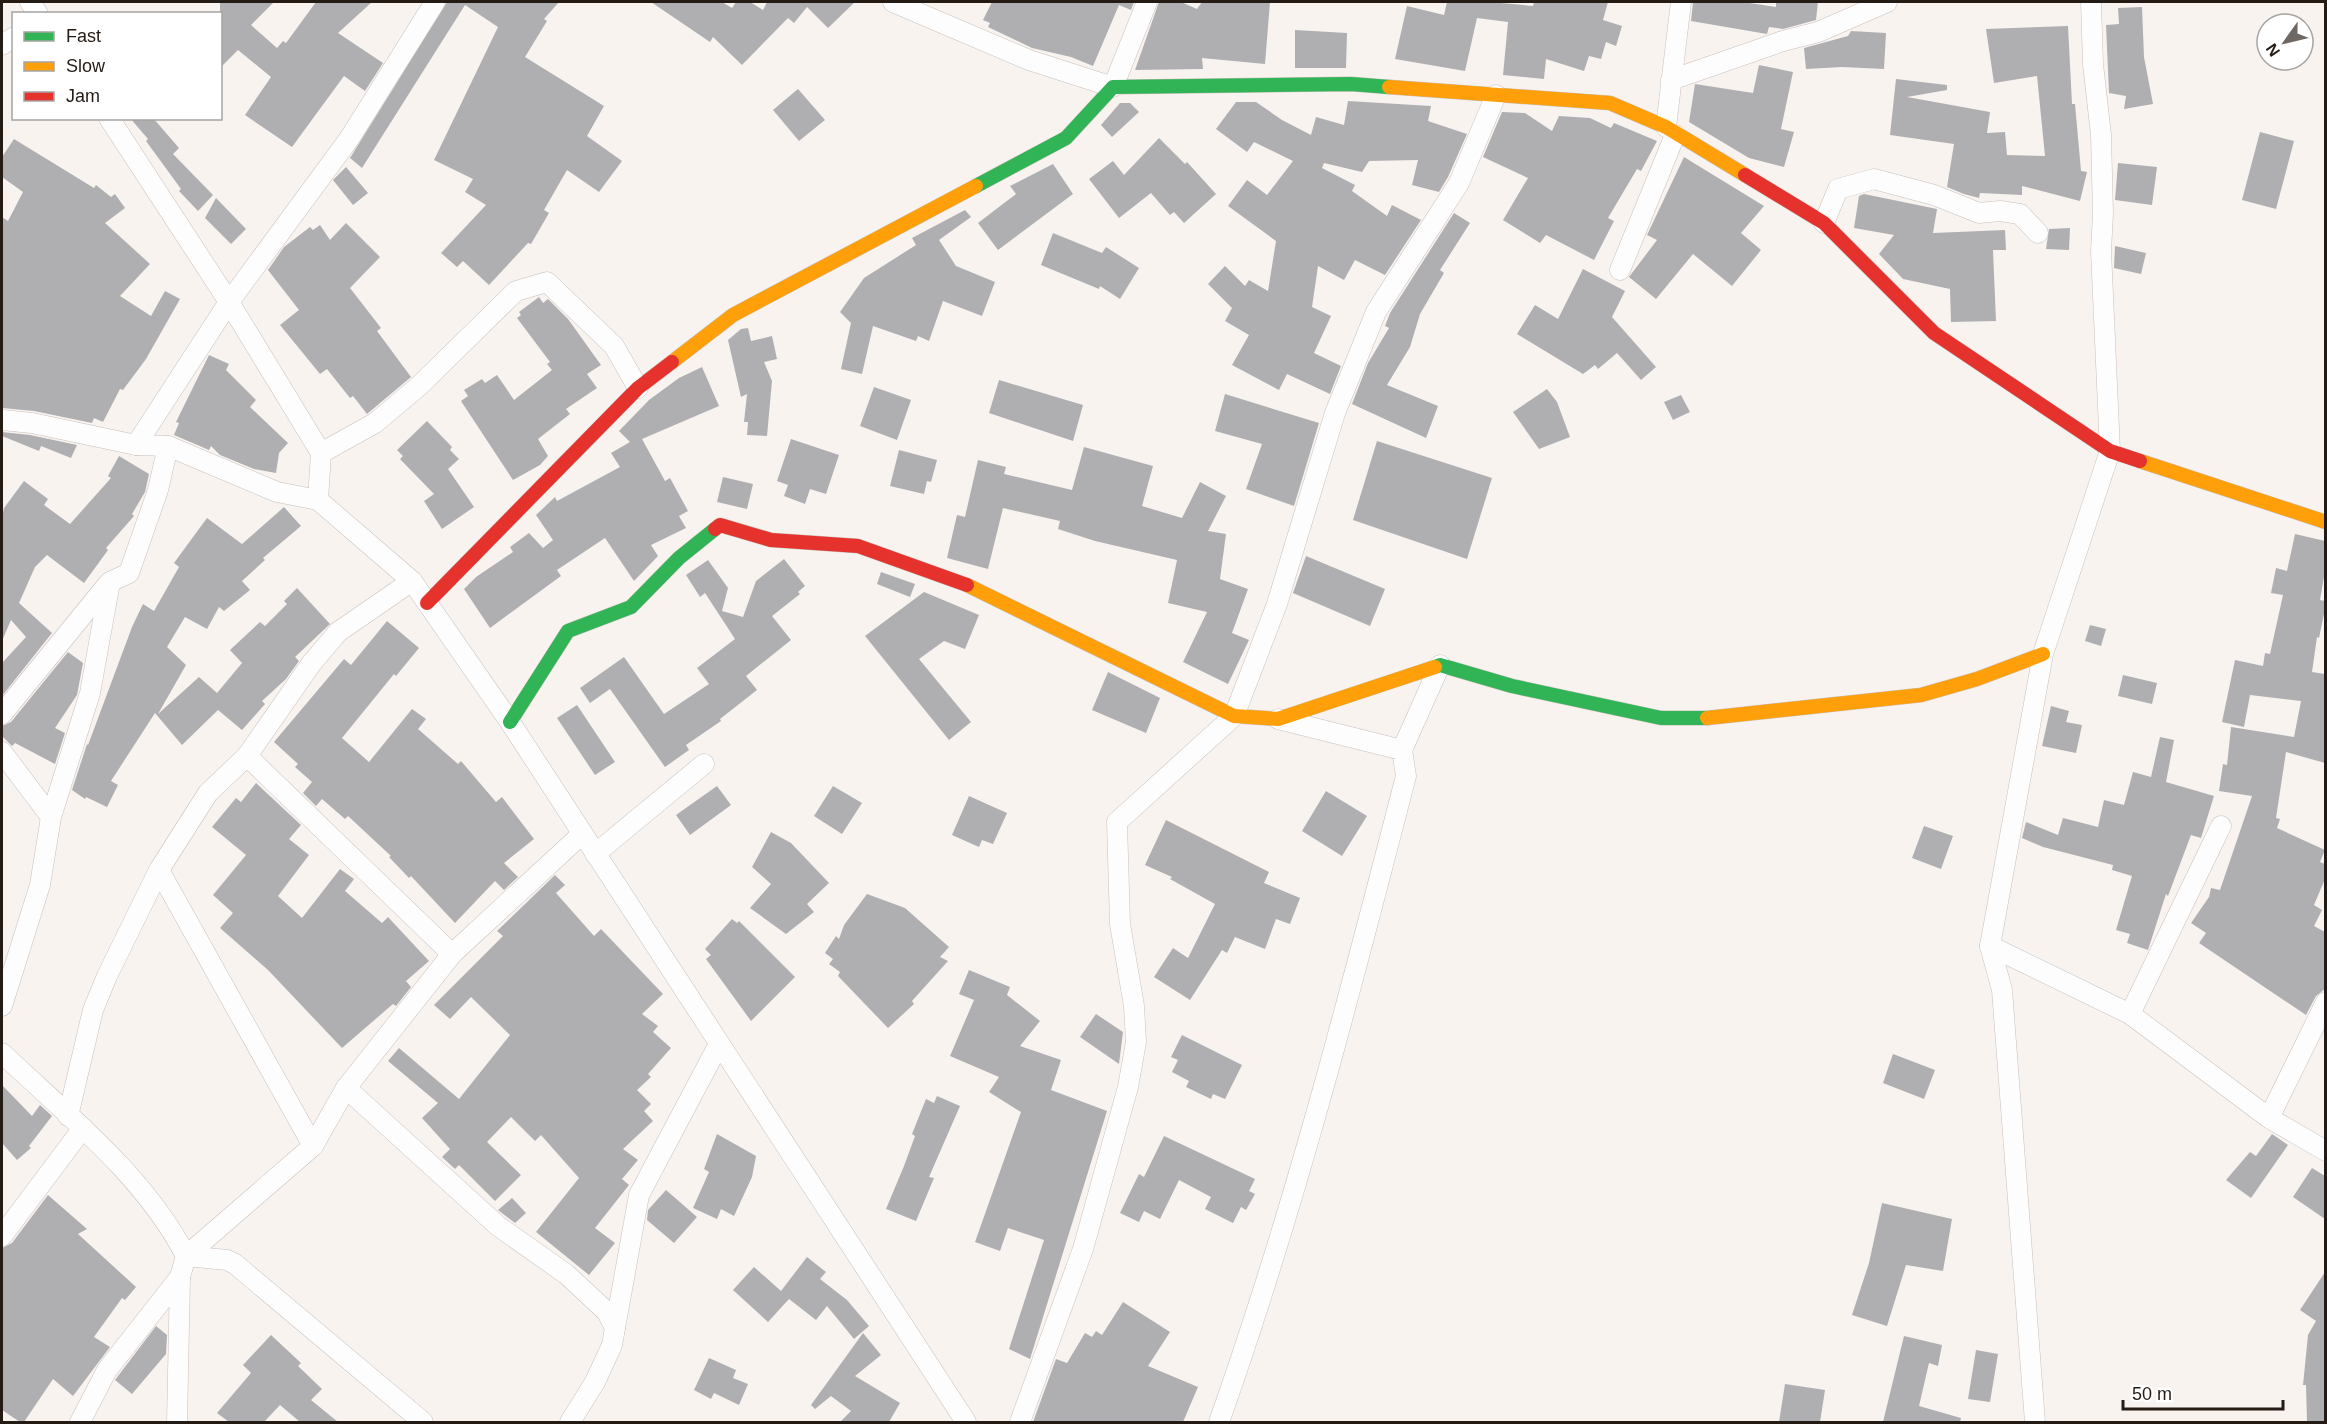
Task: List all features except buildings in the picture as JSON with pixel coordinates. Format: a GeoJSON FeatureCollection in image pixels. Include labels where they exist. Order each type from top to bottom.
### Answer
{"type":"FeatureCollection","features":[{"type":"Feature","properties":{"kind":"street"},"geometry":{"type":"LineString","coordinates":[[136,445],[229,302],[349,139],[435,2]]}},
{"type":"Feature","properties":{"kind":"street"},"geometry":{"type":"LineString","coordinates":[[893,2],[1029,60],[1113,87],[1351,84],[1610,103],[1671,131],[1796,204],[1824,223],[1934,333],[2110,451],[2325,522]]}},
{"type":"Feature","properties":{"kind":"street"},"geometry":{"type":"LineString","coordinates":[[427,603],[638,388],[733,315],[1066,138],[1113,87],[1147,2]]}},
{"type":"Feature","properties":{"kind":"street"},"geometry":{"type":"LineString","coordinates":[[1620,270],[1671,131],[1671,80],[1681,2]]}},
{"type":"Feature","properties":{"kind":"street"},"geometry":{"type":"LineString","coordinates":[[1671,80],[1783,41],[1818,32],[1887,2]]}},
{"type":"Feature","properties":{"kind":"street"},"geometry":{"type":"LineString","coordinates":[[2035,1422],[2002,990],[1990,946],[2043,654],[2110,451],[2101,251],[2103,214],[2101,135],[2093,64],[2091,2]]}},
{"type":"Feature","properties":{"kind":"street"},"geometry":{"type":"LineString","coordinates":[[1020,1422],[1083,1250],[1128,1087],[1136,1042],[1134,1006],[1120,924],[1117,822],[1234,716],[1277,604],[1335,413],[1376,312],[1459,183],[1496,95]]}},
{"type":"Feature","properties":{"kind":"street"},"geometry":{"type":"LineString","coordinates":[[111,120],[229,302],[321,453],[318,500]]}},
{"type":"Feature","properties":{"kind":"street"},"geometry":{"type":"LineString","coordinates":[[1824,223],[1838,189],[1874,179],[1934,195],[1979,213],[2000,211],[2020,214],[2038,233]]}},
{"type":"Feature","properties":{"kind":"street"},"geometry":{"type":"LineString","coordinates":[[321,453],[375,423],[419,386],[516,291],[547,282],[614,346],[638,388]]}},
{"type":"Feature","properties":{"kind":"street"},"geometry":{"type":"LineString","coordinates":[[2,420],[32,423],[136,445],[168,446],[277,492],[318,500],[412,581],[510,722],[966,1422]]}},
{"type":"Feature","properties":{"kind":"street"},"geometry":{"type":"LineString","coordinates":[[2,714],[110,582],[129,573],[158,490],[168,446]]}},
{"type":"Feature","properties":{"kind":"street"},"geometry":{"type":"LineString","coordinates":[[510,722],[568,631],[631,607],[679,558],[720,525],[771,540],[858,546],[981,590],[1234,716],[1278,719],[1402,750]]}},
{"type":"Feature","properties":{"kind":"street"},"geometry":{"type":"LineString","coordinates":[[68,1116],[93,1010],[159,870],[208,793],[247,756],[311,664],[338,632],[412,581]]}},
{"type":"Feature","properties":{"kind":"street"},"geometry":{"type":"LineString","coordinates":[[2,1006],[40,885],[51,817],[90,693],[110,582]]}},
{"type":"Feature","properties":{"kind":"street"},"geometry":{"type":"LineString","coordinates":[[1278,719],[1440,665],[1512,686],[1661,718],[1703,718],[1921,695],[1977,679],[2043,654]]}},
{"type":"Feature","properties":{"kind":"street"},"geometry":{"type":"LineString","coordinates":[[1219,1422],[1252,1329],[1346,1009],[1406,776],[1402,750],[1440,665]]}},
{"type":"Feature","properties":{"kind":"street"},"geometry":{"type":"LineString","coordinates":[[2,752],[51,817]]}},
{"type":"Feature","properties":{"kind":"street"},"geometry":{"type":"LineString","coordinates":[[247,756],[452,954]]}},
{"type":"Feature","properties":{"kind":"street"},"geometry":{"type":"LineString","coordinates":[[595,854],[704,764]]}},
{"type":"Feature","properties":{"kind":"street"},"geometry":{"type":"LineString","coordinates":[[2130,1014],[2222,826]]}},
{"type":"Feature","properties":{"kind":"street"},"geometry":{"type":"LineString","coordinates":[[177,1422],[180,1277],[186,1256],[313,1146],[346,1088],[452,954],[582,834]]}},
{"type":"Feature","properties":{"kind":"street"},"geometry":{"type":"LineString","coordinates":[[159,870],[313,1146]]}},
{"type":"Feature","properties":{"kind":"street"},"geometry":{"type":"LineString","coordinates":[[1990,946],[2130,1014],[2269,1118],[2325,1151]]}},
{"type":"Feature","properties":{"kind":"street"},"geometry":{"type":"LineString","coordinates":[[2269,1118],[2325,1002]]}},
{"type":"Feature","properties":{"kind":"street"},"geometry":{"type":"LineString","coordinates":[[570,1422],[612,1345],[639,1195],[719,1044]]}},
{"type":"Feature","properties":{"kind":"street"},"geometry":{"type":"LineString","coordinates":[[2,1053],[83,1128],[146,1197],[173,1231],[186,1256]]}},
{"type":"Feature","properties":{"kind":"street"},"geometry":{"type":"LineString","coordinates":[[346,1088],[498,1226],[566,1274],[607,1312],[615,1328]]}},
{"type":"Feature","properties":{"kind":"street"},"geometry":{"type":"LineString","coordinates":[[2,1236],[83,1128]]}},
{"type":"Feature","properties":{"kind":"street"},"geometry":{"type":"LineString","coordinates":[[186,1256],[227,1260],[235,1264],[423,1422]]}},
{"type":"Feature","properties":{"kind":"street"},"geometry":{"type":"LineString","coordinates":[[80,1422],[107,1370],[180,1277]]}},
{"type":"Feature","properties":{"kind":"traffic: fast"},"geometry":{"type":"LineString","coordinates":[[976,186],[1066,138],[1113,87],[1351,84],[1389,87]]}},
{"type":"Feature","properties":{"kind":"traffic: fast"},"geometry":{"type":"LineString","coordinates":[[510,722],[568,631],[631,607],[679,558],[715,529]]}},
{"type":"Feature","properties":{"kind":"traffic: fast"},"geometry":{"type":"LineString","coordinates":[[1435,667],[1440,665],[1512,686],[1661,718],[1707,718]]}},
{"type":"Feature","properties":{"kind":"traffic: slow"},"geometry":{"type":"LineString","coordinates":[[1389,87],[1610,103],[1666,127],[1745,175]]}},
{"type":"Feature","properties":{"kind":"traffic: slow"},"geometry":{"type":"LineString","coordinates":[[672,362],[733,315],[976,186]]}},
{"type":"Feature","properties":{"kind":"traffic: slow"},"geometry":{"type":"LineString","coordinates":[[2140,461],[2326,522]]}},
{"type":"Feature","properties":{"kind":"traffic: slow"},"geometry":{"type":"LineString","coordinates":[[967,585],[1234,716],[1278,719],[1435,667]]}},
{"type":"Feature","properties":{"kind":"traffic: slow"},"geometry":{"type":"LineString","coordinates":[[1707,718],[1921,695],[1977,679],[2043,654]]}},
{"type":"Feature","properties":{"kind":"traffic: jam"},"geometry":{"type":"LineString","coordinates":[[1745,175],[1824,223],[1934,333],[2110,451],[2140,461]]}},
{"type":"Feature","properties":{"kind":"traffic: jam"},"geometry":{"type":"LineString","coordinates":[[427,603],[638,388],[672,362]]}},
{"type":"Feature","properties":{"kind":"traffic: jam"},"geometry":{"type":"LineString","coordinates":[[715,529],[720,525],[771,540],[858,546],[967,585]]}}]}
